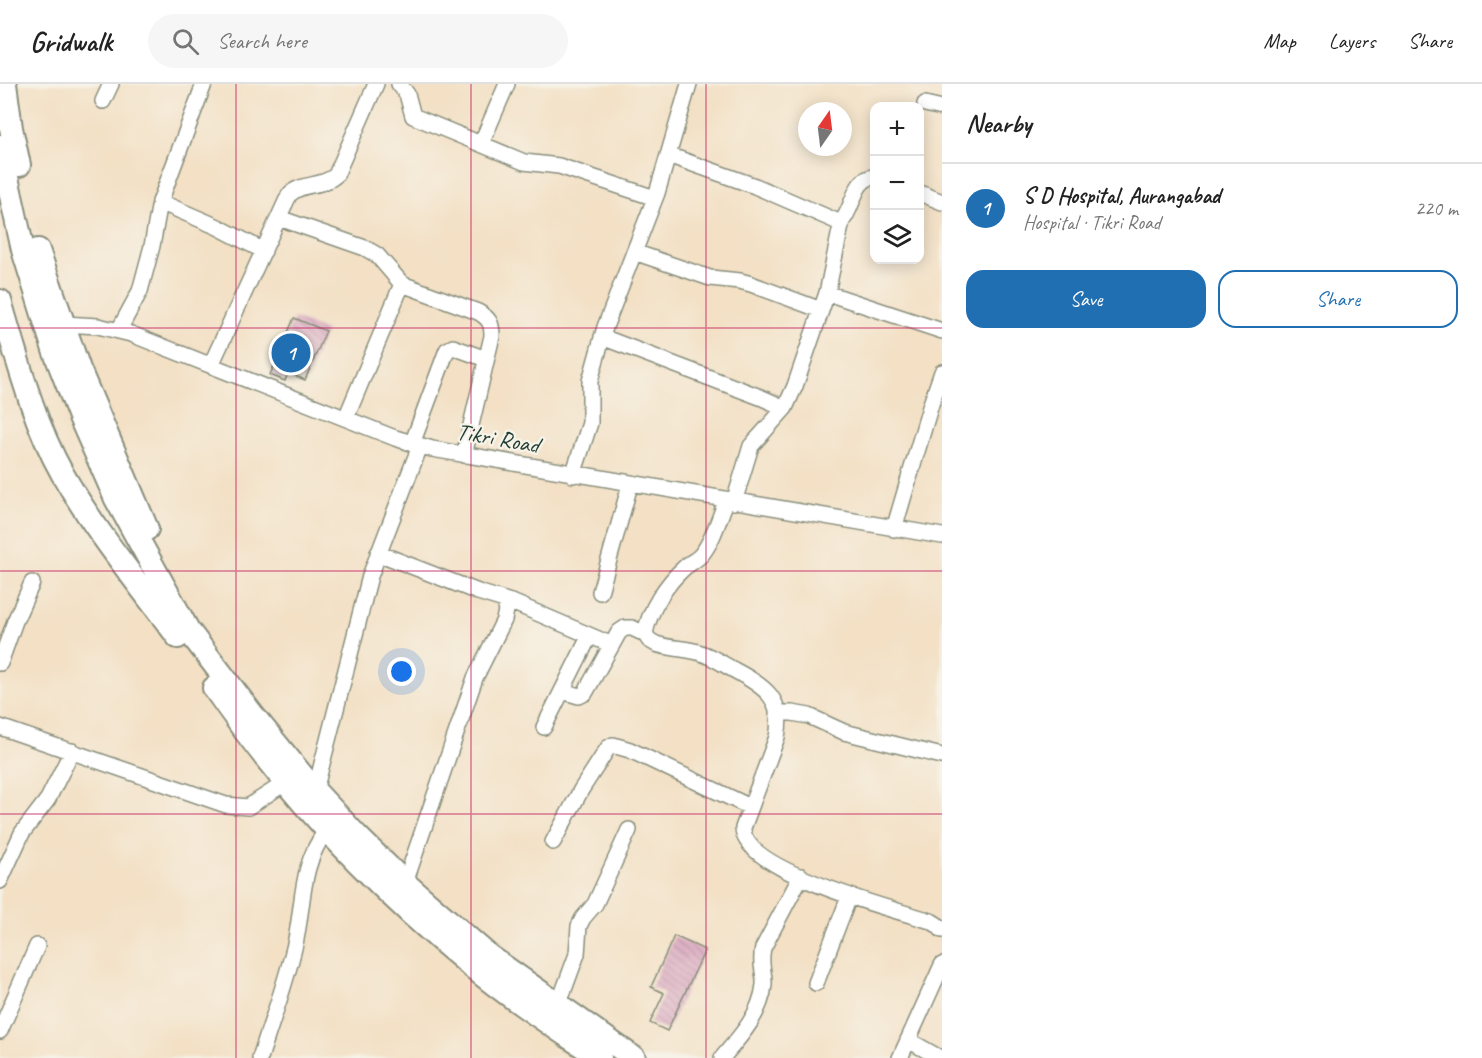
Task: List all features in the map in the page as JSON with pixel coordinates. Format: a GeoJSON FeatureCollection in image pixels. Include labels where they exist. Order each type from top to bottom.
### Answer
{"type":"FeatureCollection","features":[{"type":"Feature","properties":{"kind":"highway"},"geometry":{"type":"LineString","coordinates":[[5,84],[11,129],[34,238],[79,369],[183,634]]}},
{"type":"Feature","properties":{"kind":"highway"},"geometry":{"type":"LineString","coordinates":[[0,146],[23,250],[54,350],[116,499],[183,634]]}},
{"type":"Feature","properties":{"kind":"highway"},"geometry":{"type":"LineString","coordinates":[[0,217],[32,327],[80,454],[117,530],[237,722],[326,831],[389,894],[471,966],[600,1058]]}},
{"type":"Feature","properties":{"kind":"highway"},"geometry":{"type":"LineString","coordinates":[[0,301],[30,400],[61,472],[102,537],[183,634],[315,791],[405,883],[489,956],[634,1058]]}},
{"type":"Feature","properties":{"kind":"street"},"geometry":{"type":"LineString","coordinates":[[103,101],[111,84]]}},
{"type":"Feature","properties":{"kind":"street"},"geometry":{"type":"LineString","coordinates":[[119,330],[140,291],[146,273],[159,202],[204,84]]}},
{"type":"Feature","properties":{"kind":"street"},"geometry":{"type":"LineString","coordinates":[[211,365],[289,195],[293,190],[319,184],[336,175],[376,84]]}},
{"type":"Feature","properties":{"kind":"street"},"geometry":{"type":"LineString","coordinates":[[399,84],[407,94],[412,117],[524,162],[560,166],[656,198]]}},
{"type":"Feature","properties":{"kind":"street"},"geometry":{"type":"LineString","coordinates":[[481,144],[507,84]]}},
{"type":"Feature","properties":{"kind":"street"},"geometry":{"type":"LineString","coordinates":[[573,475],[590,423],[590,381],[602,337],[656,198],[689,84]]}},
{"type":"Feature","properties":{"kind":"street"},"geometry":{"type":"LineString","coordinates":[[925,104],[942,108]]}},
{"type":"Feature","properties":{"kind":"street"},"geometry":{"type":"LineString","coordinates":[[668,155],[708,168],[836,221],[843,221]]}},
{"type":"Feature","properties":{"kind":"street"},"geometry":{"type":"LineString","coordinates":[[645,634],[650,618],[663,594],[677,575],[706,548],[730,502],[751,446],[785,408],[822,310],[843,221],[848,215],[861,182],[870,178]]}},
{"type":"Feature","properties":{"kind":"street"},"geometry":{"type":"LineString","coordinates":[[924,195],[942,202]]}},
{"type":"Feature","properties":{"kind":"street"},"geometry":{"type":"LineString","coordinates":[[159,202],[219,227],[264,250]]}},
{"type":"Feature","properties":{"kind":"street"},"geometry":{"type":"LineString","coordinates":[[279,218],[365,249],[377,255],[402,284],[487,317],[492,325],[492,336],[464,455]]}},
{"type":"Feature","properties":{"kind":"street"},"geometry":{"type":"LineString","coordinates":[[634,252],[710,278],[740,281],[822,310]]}},
{"type":"Feature","properties":{"kind":"street"},"geometry":{"type":"LineString","coordinates":[[346,418],[402,284]]}},
{"type":"Feature","properties":{"kind":"street"},"geometry":{"type":"LineString","coordinates":[[827,293],[942,331]]}},
{"type":"Feature","properties":{"kind":"street","name":"Tikri Road"},"geometry":{"type":"LineString","coordinates":[[64,324],[119,330],[416,445],[573,475],[942,536]]}},
{"type":"Feature","properties":{"kind":"street"},"geometry":{"type":"LineString","coordinates":[[602,337],[754,394],[785,408]]}},
{"type":"Feature","properties":{"kind":"street"},"geometry":{"type":"LineString","coordinates":[[315,791],[370,576],[447,350],[453,347],[486,359]]}},
{"type":"Feature","properties":{"kind":"street"},"geometry":{"type":"LineString","coordinates":[[894,529],[942,372]]}},
{"type":"Feature","properties":{"kind":"street"},"geometry":{"type":"LineString","coordinates":[[600,592],[630,484]]}},
{"type":"Feature","properties":{"kind":"street"},"geometry":{"type":"LineString","coordinates":[[378,552],[478,592],[508,601],[612,645]]}},
{"type":"Feature","properties":{"kind":"street"},"geometry":{"type":"LineString","coordinates":[[0,663],[32,583]]}},
{"type":"Feature","properties":{"kind":"street"},"geometry":{"type":"LineString","coordinates":[[405,883],[475,678],[504,620],[508,601]]}},
{"type":"Feature","properties":{"kind":"street"},"geometry":{"type":"LineString","coordinates":[[562,691],[579,696],[585,693],[619,632],[625,628],[632,628],[645,634],[656,644],[701,653],[754,681],[770,693],[779,726],[743,828],[746,841],[764,856],[801,876],[849,897],[931,921],[942,930]]}},
{"type":"Feature","properties":{"kind":"street"},"geometry":{"type":"LineString","coordinates":[[544,727],[589,637]]}},
{"type":"Feature","properties":{"kind":"street"},"geometry":{"type":"LineString","coordinates":[[777,713],[809,716],[844,732],[942,756]]}},
{"type":"Feature","properties":{"kind":"street"},"geometry":{"type":"LineString","coordinates":[[1,731],[72,751],[186,792],[237,807],[256,804],[285,783]]}},
{"type":"Feature","properties":{"kind":"street"},"geometry":{"type":"LineString","coordinates":[[553,842],[585,783],[608,748],[613,746],[630,750],[750,807]]}},
{"type":"Feature","properties":{"kind":"street"},"geometry":{"type":"LineString","coordinates":[[0,881],[22,833],[48,799],[72,751]]}},
{"type":"Feature","properties":{"kind":"street"},"geometry":{"type":"LineString","coordinates":[[558,1006],[577,954],[579,926],[594,904],[628,830]]}},
{"type":"Feature","properties":{"kind":"street"},"geometry":{"type":"LineString","coordinates":[[260,1058],[296,942],[309,862],[315,845],[326,831]]}},
{"type":"Feature","properties":{"kind":"street"},"geometry":{"type":"LineString","coordinates":[[722,1058],[748,1025],[758,1008],[764,983],[760,960],[763,948],[801,876]]}},
{"type":"Feature","properties":{"kind":"street"},"geometry":{"type":"LineString","coordinates":[[816,983],[849,897]]}},
{"type":"Feature","properties":{"kind":"street"},"geometry":{"type":"LineString","coordinates":[[0,1031],[37,945]]}},
{"type":"Feature","properties":{"kind":"street"},"geometry":{"type":"LineString","coordinates":[[900,1058],[942,965]]}},
{"type":"Feature","properties":{"kind":"street"},"geometry":{"type":"LineString","coordinates":[[908,1040],[940,1058]]}},
{"type":"Feature","properties":{"kind":"building"},"geometry":{"type":"Polygon","coordinates":[[[294,318],[326,331],[305,380],[288,373],[285,381],[270,375],[294,318]]]}},
{"type":"Feature","properties":{"kind":"building"},"geometry":{"type":"Polygon","coordinates":[[[674,936],[705,950],[667,1031],[650,1023],[664,993],[651,987],[674,936]]]}},
{"type":"Feature","properties":{"kind":"place","name":"S D Hospital, Aurangabad"},"geometry":{"type":"Point","coordinates":[291,353]}}]}
